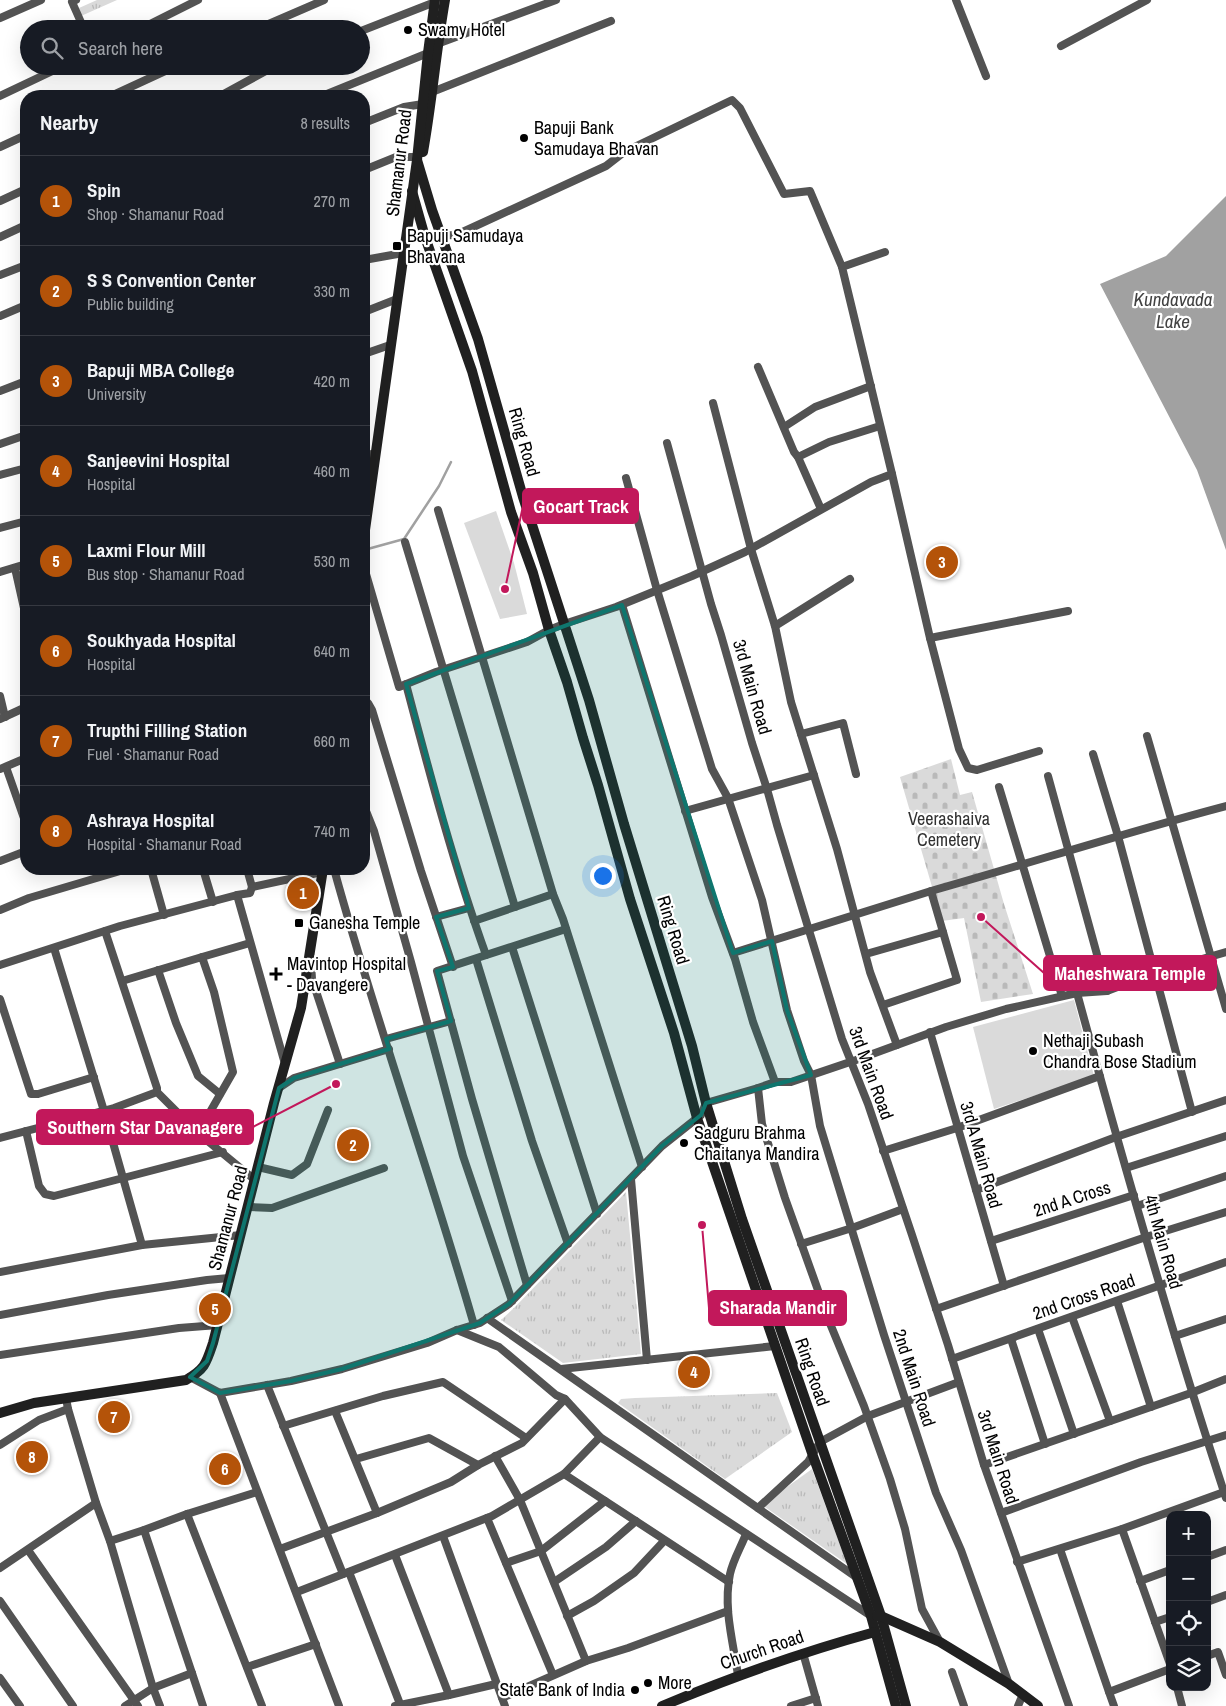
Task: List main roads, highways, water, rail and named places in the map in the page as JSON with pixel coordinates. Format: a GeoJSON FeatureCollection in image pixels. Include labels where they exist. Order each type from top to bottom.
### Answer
{"type":"FeatureCollection","features":[{"type":"Feature","properties":{"kind":"main road","name":"Shamanur Road"},"geometry":{"type":"LineString","coordinates":[[417,209],[420,171],[437,44],[438,1]]}},
{"type":"Feature","properties":{"kind":"main road","name":"Shamanur Road"},"geometry":{"type":"LineString","coordinates":[[370,495],[406,237],[428,53],[438,1]]}},
{"type":"Feature","properties":{"kind":"main road","name":"Ring Road"},"geometry":{"type":"LineString","coordinates":[[416,158],[441,236],[478,339],[515,473],[589,700],[742,1219],[820,1442],[906,1706]]}},
{"type":"Feature","properties":{"kind":"main road","name":"Ring Road"},"geometry":{"type":"LineString","coordinates":[[412,191],[425,237],[472,371],[511,512],[533,573],[598,785],[630,899],[674,1033],[697,1118],[856,1577],[876,1616],[875,1632],[896,1706]]}},
{"type":"Feature","properties":{"kind":"main road","name":"Shamanur Road"},"geometry":{"type":"LineString","coordinates":[[0,1413],[34,1403],[67,1404],[186,1380],[199,1372],[207,1361],[301,1008],[321,875]]}},
{"type":"Feature","properties":{"kind":"main road"},"geometry":{"type":"LineString","coordinates":[[876,1616],[940,1642],[1009,1684],[1038,1706]]}},
{"type":"Feature","properties":{"kind":"main road","name":"Church Road"},"geometry":{"type":"LineString","coordinates":[[662,1706],[678,1703],[738,1675],[803,1653],[875,1632]]}},
{"type":"Feature","properties":{"kind":"water","name":"Kundavada Lake"},"geometry":{"type":"Polygon","coordinates":[[[1226,196],[1226,550],[1197,470],[1100,284],[1166,256],[1226,196]]]}},
{"type":"Feature","properties":{"kind":"waterway"},"geometry":{"type":"LineString","coordinates":[[370,548],[404,539],[439,486],[451,462]]}},
{"type":"Feature","properties":{"kind":"place","name":"Swamy Hotel"},"geometry":{"type":"Point","coordinates":[408,30]}},
{"type":"Feature","properties":{"kind":"place","name":"Bapuji Bank Samudaya Bhavan"},"geometry":{"type":"Point","coordinates":[524,138]}},
{"type":"Feature","properties":{"kind":"place","name":"Bapuji Samudaya Bhavana"},"geometry":{"type":"Point","coordinates":[397,246]}},
{"type":"Feature","properties":{"kind":"place","name":"Bapuji MBA College"},"geometry":{"type":"Point","coordinates":[942,562]}},
{"type":"Feature","properties":{"kind":"place","name":"Gocart Track"},"geometry":{"type":"Point","coordinates":[505,589]}},
{"type":"Feature","properties":{"kind":"place","name":"Spin"},"geometry":{"type":"Point","coordinates":[303,893]}},
{"type":"Feature","properties":{"kind":"place","name":"Maheshwara Temple"},"geometry":{"type":"Point","coordinates":[981,917]}},
{"type":"Feature","properties":{"kind":"place","name":"Ganesha Temple"},"geometry":{"type":"Point","coordinates":[299,923]}},
{"type":"Feature","properties":{"kind":"place","name":"Mavintop Hospital - Davangere"},"geometry":{"type":"Point","coordinates":[276,974]}},
{"type":"Feature","properties":{"kind":"place","name":"Nethaji Subash Chandra Bose Stadium"},"geometry":{"type":"Point","coordinates":[1033,1051]}},
{"type":"Feature","properties":{"kind":"place","name":"Southern Star Davanagere"},"geometry":{"type":"Point","coordinates":[336,1084]}},
{"type":"Feature","properties":{"kind":"place","name":"Sadguru Brahma Chaitanya Mandira"},"geometry":{"type":"Point","coordinates":[684,1143]}},
{"type":"Feature","properties":{"kind":"place","name":"S S Convention Center"},"geometry":{"type":"Point","coordinates":[353,1145]}},
{"type":"Feature","properties":{"kind":"place","name":"Sharada Mandir"},"geometry":{"type":"Point","coordinates":[702,1225]}},
{"type":"Feature","properties":{"kind":"place","name":"Laxmi Flour Mill"},"geometry":{"type":"Point","coordinates":[215,1309]}},
{"type":"Feature","properties":{"kind":"place","name":"Sanjeevini Hospital"},"geometry":{"type":"Point","coordinates":[694,1372]}},
{"type":"Feature","properties":{"kind":"place","name":"Trupthi Filling Station"},"geometry":{"type":"Point","coordinates":[114,1417]}},
{"type":"Feature","properties":{"kind":"place","name":"Ashraya Hospital"},"geometry":{"type":"Point","coordinates":[32,1457]}},
{"type":"Feature","properties":{"kind":"place","name":"Soukhyada Hospital"},"geometry":{"type":"Point","coordinates":[225,1469]}},
{"type":"Feature","properties":{"kind":"place","name":"More"},"geometry":{"type":"Point","coordinates":[648,1683]}},
{"type":"Feature","properties":{"kind":"place","name":"State Bank of India"},"geometry":{"type":"Point","coordinates":[635,1690]}},
{"type":"Feature","properties":{"kind":"park label","name":"Veerashaiva Cemetery"},"geometry":{"type":"Point","coordinates":[949,830]}}]}
